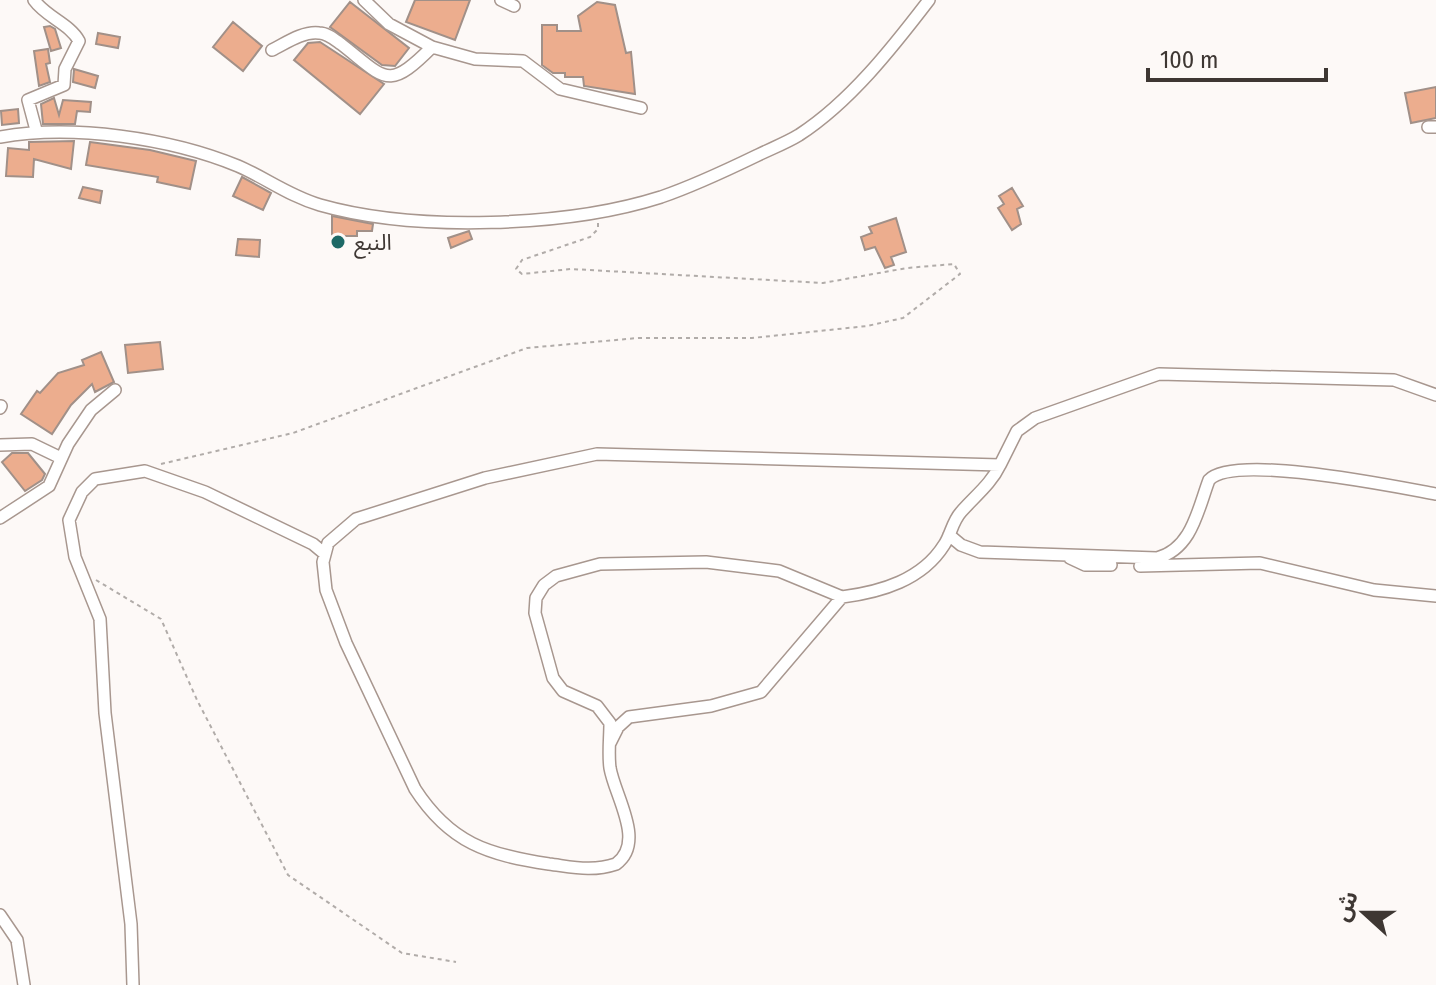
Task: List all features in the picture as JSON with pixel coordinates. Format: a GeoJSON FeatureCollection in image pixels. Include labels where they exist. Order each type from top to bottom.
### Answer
{"type":"FeatureCollection","features":[{"type":"Feature","properties":{"kind":"street"},"geometry":{"type":"LineString","coordinates":[[34,0],[50,18],[73,32],[79,41],[65,69],[64,85],[28,100],[36,130]]}},
{"type":"Feature","properties":{"kind":"street"},"geometry":{"type":"LineString","coordinates":[[364,0],[389,24],[432,47],[475,59],[523,61],[560,89],[641,108]]}},
{"type":"Feature","properties":{"kind":"street"},"geometry":{"type":"LineString","coordinates":[[501,0],[514,6]]}},
{"type":"Feature","properties":{"kind":"street"},"geometry":{"type":"LineString","coordinates":[[0,137],[36,130],[158,143],[212,156],[304,200],[378,217],[472,222],[595,213],[661,197],[799,135],[855,85],[929,0]]}},
{"type":"Feature","properties":{"kind":"street"},"geometry":{"type":"LineString","coordinates":[[272,50],[308,33],[325,34],[381,75],[394,77],[410,69],[432,47]]}},
{"type":"Feature","properties":{"kind":"street"},"geometry":{"type":"LineString","coordinates":[[1000,465],[597,454],[485,478],[356,519],[335,536],[325,554],[324,580],[329,605],[346,643],[415,789],[429,810],[454,834],[473,845],[517,859],[581,870],[616,864],[624,858],[629,835],[611,774],[610,723],[597,706],[563,691],[553,678],[535,613],[536,598],[544,585],[556,576],[600,564],[706,562],[724,567],[769,568],[842,597],[901,583],[936,555],[961,512],[982,492],[1000,465],[1017,431],[1035,418],[1159,374],[1394,380],[1436,395]]}},
{"type":"Feature","properties":{"kind":"street"},"geometry":{"type":"LineString","coordinates":[[0,518],[49,486],[61,458],[91,410],[115,390]]}},
{"type":"Feature","properties":{"kind":"street"},"geometry":{"type":"LineString","coordinates":[[0,445],[32,444],[61,458]]}},
{"type":"Feature","properties":{"kind":"street"},"geometry":{"type":"LineString","coordinates":[[133,985],[131,924],[105,713],[100,619],[80,570],[69,520],[82,492],[95,479],[145,471],[205,492],[313,544],[325,554]]}},
{"type":"Feature","properties":{"kind":"street"},"geometry":{"type":"LineString","coordinates":[[949,535],[961,545],[980,552],[1147,559],[1173,552],[1192,527],[1209,480],[1227,471],[1317,474],[1436,494]]}},
{"type":"Feature","properties":{"kind":"street"},"geometry":{"type":"LineString","coordinates":[[1065,555],[1085,565],[1214,567],[1260,563],[1374,590],[1436,596]]}},
{"type":"Feature","properties":{"kind":"street"},"geometry":{"type":"LineString","coordinates":[[610,743],[618,727],[629,717],[711,706],[761,692],[842,597]]}},
{"type":"Feature","properties":{"kind":"street"},"geometry":{"type":"LineString","coordinates":[[0,915],[17,940],[24,985]]}},
{"type":"Feature","properties":{"kind":"path"},"geometry":{"type":"LineString","coordinates":[[145,471],[168,461],[293,433],[527,348],[638,338],[752,338],[867,326],[903,318],[960,274],[954,264],[907,268],[823,283],[599,270],[522,274],[516,269],[522,260],[590,237],[598,229],[595,213]]}},
{"type":"Feature","properties":{"kind":"path"},"geometry":{"type":"LineString","coordinates":[[80,570],[161,619],[197,700],[288,875],[402,953],[456,962]]}},
{"type":"Feature","properties":{"kind":"building"},"geometry":{"type":"Polygon","coordinates":[[[415,0],[470,0],[455,40],[406,22],[415,0]]]}},
{"type":"Feature","properties":{"kind":"building"},"geometry":{"type":"Polygon","coordinates":[[[350,2],[409,48],[395,66],[382,65],[330,27],[350,2]]]}},
{"type":"Feature","properties":{"kind":"building"},"geometry":{"type":"Polygon","coordinates":[[[597,2],[615,5],[626,53],[631,52],[635,94],[584,86],[583,77],[565,77],[565,73],[553,73],[542,65],[542,25],[557,25],[557,31],[581,31],[578,16],[597,2]]]}},
{"type":"Feature","properties":{"kind":"building"},"geometry":{"type":"Polygon","coordinates":[[[233,22],[262,46],[243,71],[213,47],[233,22]]]}},
{"type":"Feature","properties":{"kind":"building"},"geometry":{"type":"Polygon","coordinates":[[[44,27],[55,29],[61,48],[51,51],[44,27]]]}},
{"type":"Feature","properties":{"kind":"building"},"geometry":{"type":"Polygon","coordinates":[[[98,33],[120,37],[118,48],[96,44],[98,33]]]}},
{"type":"Feature","properties":{"kind":"building"},"geometry":{"type":"Polygon","coordinates":[[[320,42],[384,84],[360,114],[294,60],[308,43],[320,42]]]}},
{"type":"Feature","properties":{"kind":"building"},"geometry":{"type":"Polygon","coordinates":[[[48,49],[50,63],[46,64],[50,82],[39,86],[34,51],[48,49]]]}},
{"type":"Feature","properties":{"kind":"building"},"geometry":{"type":"Polygon","coordinates":[[[74,69],[98,76],[95,88],[73,82],[74,69]]]}},
{"type":"Feature","properties":{"kind":"building"},"geometry":{"type":"Polygon","coordinates":[[[1436,87],[1436,118],[1411,123],[1405,93],[1436,87]]]}},
{"type":"Feature","properties":{"kind":"building"},"geometry":{"type":"Polygon","coordinates":[[[54,98],[59,115],[63,100],[91,102],[90,112],[77,111],[75,124],[43,124],[41,104],[54,98]]]}},
{"type":"Feature","properties":{"kind":"building"},"geometry":{"type":"Polygon","coordinates":[[[18,109],[19,123],[2,125],[1,111],[18,109]]]}},
{"type":"Feature","properties":{"kind":"building"},"geometry":{"type":"Polygon","coordinates":[[[74,141],[71,169],[34,159],[33,177],[6,176],[8,148],[29,150],[29,142],[74,141]]]}},
{"type":"Feature","properties":{"kind":"building"},"geometry":{"type":"Polygon","coordinates":[[[90,142],[150,150],[196,161],[190,189],[157,182],[158,177],[86,165],[90,142]]]}},
{"type":"Feature","properties":{"kind":"building"},"geometry":{"type":"Polygon","coordinates":[[[242,177],[271,193],[263,210],[233,196],[242,177]]]}},
{"type":"Feature","properties":{"kind":"building"},"geometry":{"type":"Polygon","coordinates":[[[83,187],[102,191],[100,203],[79,198],[83,187]]]}},
{"type":"Feature","properties":{"kind":"building"},"geometry":{"type":"Polygon","coordinates":[[[1012,188],[1023,206],[1017,209],[1021,224],[1012,230],[998,208],[1004,204],[999,196],[1012,188]]]}},
{"type":"Feature","properties":{"kind":"building"},"geometry":{"type":"Polygon","coordinates":[[[332,216],[373,224],[372,231],[357,231],[357,236],[332,236],[332,216]]]}},
{"type":"Feature","properties":{"kind":"building"},"geometry":{"type":"Polygon","coordinates":[[[896,218],[906,252],[891,257],[894,265],[885,268],[875,247],[865,250],[861,237],[872,233],[869,227],[896,218]]]}},
{"type":"Feature","properties":{"kind":"building"},"geometry":{"type":"Polygon","coordinates":[[[469,231],[472,239],[451,248],[448,238],[469,231]]]}},
{"type":"Feature","properties":{"kind":"building"},"geometry":{"type":"Polygon","coordinates":[[[238,239],[260,240],[259,257],[236,255],[238,239]]]}},
{"type":"Feature","properties":{"kind":"building"},"geometry":{"type":"Polygon","coordinates":[[[160,342],[163,369],[128,373],[125,345],[160,342]]]}},
{"type":"Feature","properties":{"kind":"building"},"geometry":{"type":"Polygon","coordinates":[[[101,352],[114,382],[95,392],[92,384],[71,405],[52,434],[21,414],[37,391],[40,393],[58,373],[84,365],[82,360],[101,352]]]}},
{"type":"Feature","properties":{"kind":"building"},"geometry":{"type":"Polygon","coordinates":[[[12,453],[28,453],[45,474],[42,480],[25,491],[2,462],[12,453]]]}},
{"type":"Feature","properties":{"kind":"place","name":"النبع"},"geometry":{"type":"Point","coordinates":[338,242]}}]}
